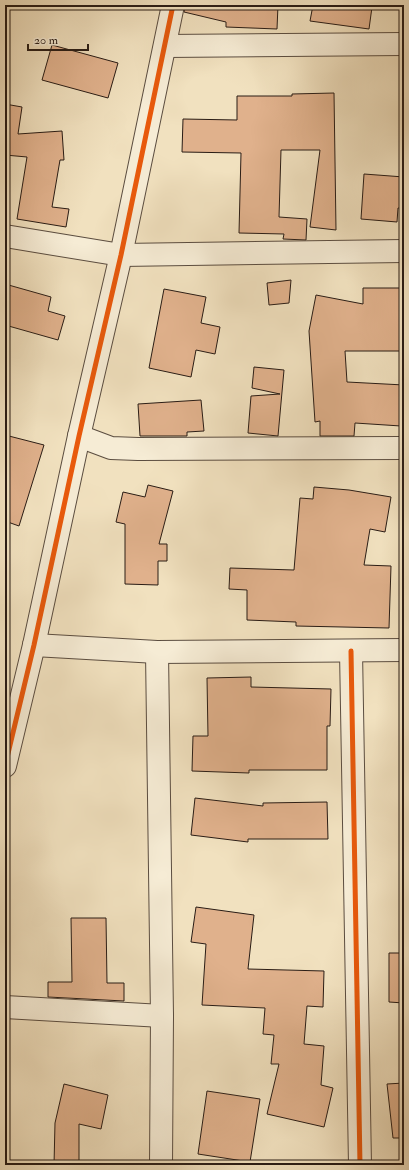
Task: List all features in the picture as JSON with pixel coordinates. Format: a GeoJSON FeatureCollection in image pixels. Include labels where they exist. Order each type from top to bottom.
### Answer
{"type":"FeatureCollection","features":[{"type":"Feature","properties":{"kind":"street"},"geometry":{"type":"LineString","coordinates":[[5,766],[34,645],[79,436],[121,255],[165,46],[172,5]]}},
{"type":"Feature","properties":{"kind":"street"},"geometry":{"type":"LineString","coordinates":[[165,46],[404,44]]}},
{"type":"Feature","properties":{"kind":"street"},"geometry":{"type":"LineString","coordinates":[[5,236],[121,255],[404,251]]}},
{"type":"Feature","properties":{"kind":"street"},"geometry":{"type":"LineString","coordinates":[[79,436],[111,448],[138,450],[404,448]]}},
{"type":"Feature","properties":{"kind":"street"},"geometry":{"type":"LineString","coordinates":[[34,645],[157,652],[404,650]]}},
{"type":"Feature","properties":{"kind":"street"},"geometry":{"type":"LineString","coordinates":[[351,651],[360,1165]]}},
{"type":"Feature","properties":{"kind":"street"},"geometry":{"type":"LineString","coordinates":[[157,652],[162,1016],[161,1165]]}},
{"type":"Feature","properties":{"kind":"street"},"geometry":{"type":"LineString","coordinates":[[5,1007],[162,1016]]}},
{"type":"Feature","properties":{"kind":"building"},"geometry":{"type":"Polygon","coordinates":[[[185,5],[278,5],[277,29],[226,27],[226,22],[184,12],[185,5]]]}},
{"type":"Feature","properties":{"kind":"building"},"geometry":{"type":"Polygon","coordinates":[[[313,5],[372,7],[369,29],[310,21],[313,5]]]}},
{"type":"Feature","properties":{"kind":"building"},"geometry":{"type":"Polygon","coordinates":[[[52,45],[118,63],[108,98],[42,80],[52,45]]]}},
{"type":"Feature","properties":{"kind":"building"},"geometry":{"type":"Polygon","coordinates":[[[334,93],[336,230],[310,227],[320,150],[281,150],[279,217],[307,219],[306,240],[283,239],[284,234],[239,233],[241,153],[182,152],[183,119],[237,120],[237,96],[292,96],[292,94],[334,93]]]}},
{"type":"Feature","properties":{"kind":"building"},"geometry":{"type":"Polygon","coordinates":[[[5,104],[22,107],[18,134],[62,131],[64,160],[60,160],[52,207],[69,209],[66,227],[17,219],[27,157],[5,155],[5,104]]]}},
{"type":"Feature","properties":{"kind":"building"},"geometry":{"type":"Polygon","coordinates":[[[364,174],[404,177],[404,208],[398,208],[397,222],[361,219],[364,174]]]}},
{"type":"Feature","properties":{"kind":"building"},"geometry":{"type":"Polygon","coordinates":[[[291,280],[289,303],[269,305],[267,283],[291,280]]]}},
{"type":"Feature","properties":{"kind":"building"},"geometry":{"type":"Polygon","coordinates":[[[5,284],[51,297],[48,311],[65,316],[58,340],[5,325],[5,284]]]}},
{"type":"Feature","properties":{"kind":"building"},"geometry":{"type":"Polygon","coordinates":[[[363,288],[404,288],[404,351],[345,351],[347,382],[404,385],[401,426],[355,423],[354,436],[320,436],[320,421],[315,422],[309,331],[316,295],[363,304],[363,288]]]}},
{"type":"Feature","properties":{"kind":"building"},"geometry":{"type":"Polygon","coordinates":[[[164,289],[206,297],[201,323],[220,327],[215,354],[196,350],[191,377],[149,368],[164,289]]]}},
{"type":"Feature","properties":{"kind":"building"},"geometry":{"type":"Polygon","coordinates":[[[254,367],[284,370],[278,436],[248,433],[251,396],[280,394],[252,388],[254,367]]]}},
{"type":"Feature","properties":{"kind":"building"},"geometry":{"type":"Polygon","coordinates":[[[201,400],[204,431],[187,432],[187,436],[140,436],[138,404],[201,400]]]}},
{"type":"Feature","properties":{"kind":"building"},"geometry":{"type":"Polygon","coordinates":[[[5,435],[44,445],[19,526],[5,521],[5,435]]]}},
{"type":"Feature","properties":{"kind":"building"},"geometry":{"type":"Polygon","coordinates":[[[148,485],[173,491],[159,544],[167,544],[167,561],[158,561],[158,585],[125,584],[125,524],[116,522],[123,492],[145,497],[148,485]]]}},
{"type":"Feature","properties":{"kind":"building"},"geometry":{"type":"Polygon","coordinates":[[[314,487],[349,490],[391,497],[385,532],[370,529],[364,565],[391,566],[389,628],[296,626],[296,622],[247,620],[247,590],[229,589],[230,568],[294,570],[300,498],[313,499],[314,487]]]}},
{"type":"Feature","properties":{"kind":"building"},"geometry":{"type":"Polygon","coordinates":[[[251,677],[251,687],[331,689],[330,726],[327,726],[327,770],[249,770],[249,773],[192,771],[193,736],[208,736],[207,678],[251,677]]]}},
{"type":"Feature","properties":{"kind":"building"},"geometry":{"type":"Polygon","coordinates":[[[195,798],[263,806],[263,803],[327,802],[328,839],[248,839],[248,842],[191,835],[195,798]]]}},
{"type":"Feature","properties":{"kind":"building"},"geometry":{"type":"Polygon","coordinates":[[[196,907],[254,915],[248,969],[324,971],[323,1007],[307,1006],[304,1044],[324,1046],[321,1085],[333,1088],[324,1127],[267,1114],[279,1064],[271,1064],[274,1035],[263,1034],[265,1008],[202,1005],[206,944],[191,942],[196,907]]]}},
{"type":"Feature","properties":{"kind":"building"},"geometry":{"type":"Polygon","coordinates":[[[71,918],[106,918],[107,983],[124,983],[124,1001],[48,997],[48,982],[72,982],[71,918]]]}},
{"type":"Feature","properties":{"kind":"building"},"geometry":{"type":"Polygon","coordinates":[[[389,953],[404,953],[404,1003],[389,1002],[389,953]]]}},
{"type":"Feature","properties":{"kind":"building"},"geometry":{"type":"Polygon","coordinates":[[[404,1083],[404,1138],[393,1138],[387,1084],[404,1083]]]}},
{"type":"Feature","properties":{"kind":"building"},"geometry":{"type":"Polygon","coordinates":[[[64,1084],[108,1095],[101,1129],[79,1124],[79,1165],[54,1165],[55,1123],[64,1084]]]}},
{"type":"Feature","properties":{"kind":"building"},"geometry":{"type":"Polygon","coordinates":[[[207,1091],[260,1099],[250,1162],[198,1154],[207,1091]]]}},
{"type":"Feature","properties":{"kind":"cycle path"},"geometry":{"type":"LineString","coordinates":[[5,766],[34,645],[79,436],[121,255],[173,5]]}},
{"type":"Feature","properties":{"kind":"cycle path"},"geometry":{"type":"LineString","coordinates":[[351,651],[360,1165]]}}]}
